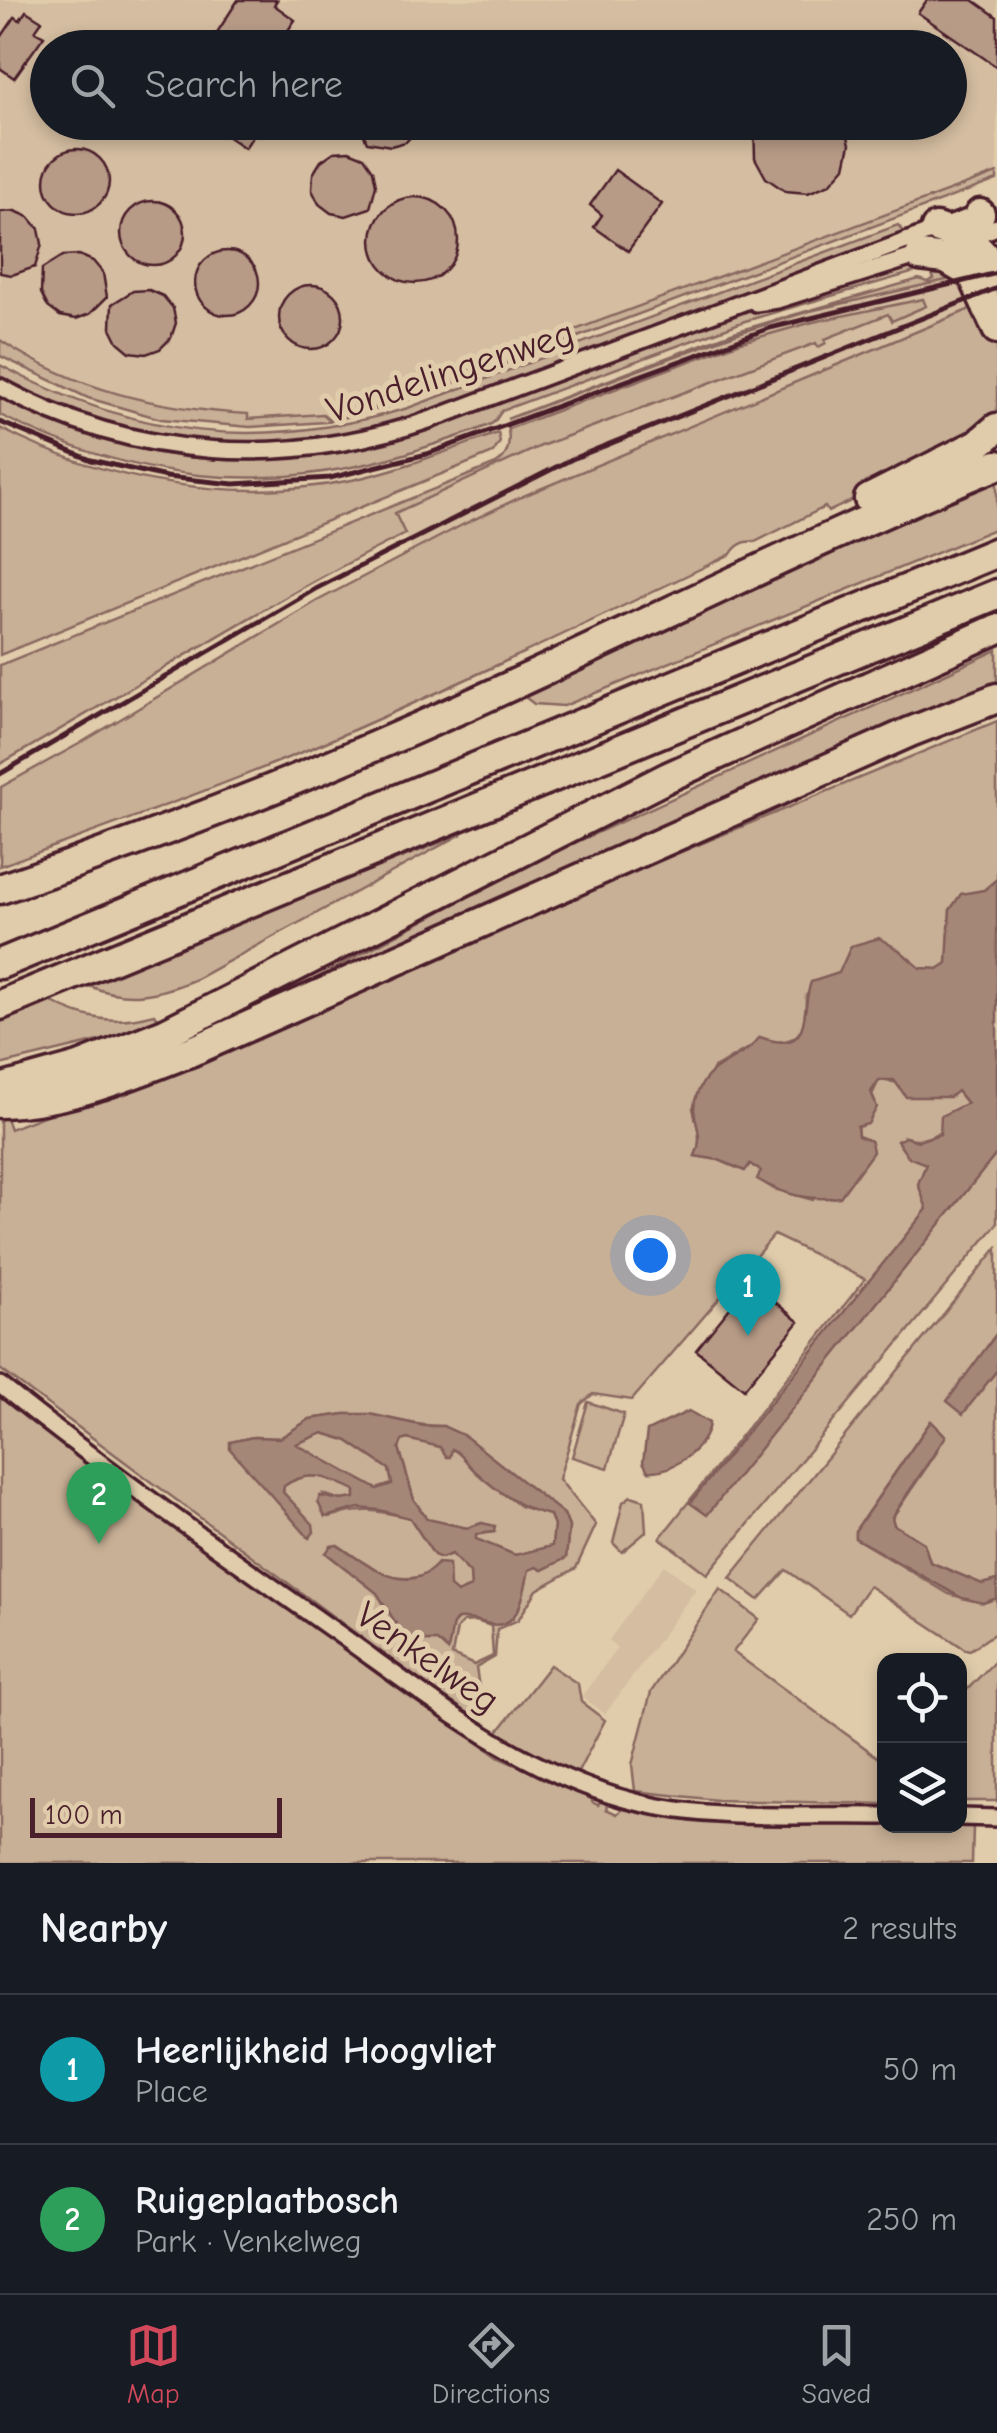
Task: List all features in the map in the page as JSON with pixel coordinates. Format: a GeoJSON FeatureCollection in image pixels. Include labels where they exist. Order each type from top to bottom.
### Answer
{"type":"FeatureCollection","features":[{"type":"Feature","properties":{"kind":"highway"},"geometry":{"type":"LineString","coordinates":[[936,228],[981,226],[997,329]]}},
{"type":"Feature","properties":{"kind":"highway"},"geometry":{"type":"LineString","coordinates":[[920,256],[990,269]]}},
{"type":"Feature","properties":{"kind":"highway"},"geometry":{"type":"LineString","coordinates":[[0,889],[367,750],[593,648],[758,569],[978,444],[997,428]]}},
{"type":"Feature","properties":{"kind":"highway"},"geometry":{"type":"LineString","coordinates":[[824,531],[997,465]]}},
{"type":"Feature","properties":{"kind":"highway"},"geometry":{"type":"LineString","coordinates":[[0,964],[997,552]]}},
{"type":"Feature","properties":{"kind":"highway"},"geometry":{"type":"LineString","coordinates":[[0,1005],[997,594]]}},
{"type":"Feature","properties":{"kind":"highway"},"geometry":{"type":"LineString","coordinates":[[11,1095],[165,1034],[668,777],[997,629]]}},
{"type":"Feature","properties":{"kind":"highway"},"geometry":{"type":"LineString","coordinates":[[11,1095],[123,1078],[197,1049],[910,732],[997,698]]}},
{"type":"Feature","properties":{"kind":"street","name":"Vondelingenweg"},"geometry":{"type":"LineString","coordinates":[[742,304],[776,300],[920,256],[981,226]]}},
{"type":"Feature","properties":{"kind":"street","name":"Vondelingenweg"},"geometry":{"type":"LineString","coordinates":[[0,387],[64,417],[142,441],[232,452],[314,449],[402,429],[936,228]]}},
{"type":"Feature","properties":{"kind":"street","name":"Venkelweg"},"geometry":{"type":"LineString","coordinates":[[0,1385],[288,1598],[513,1754],[600,1792],[662,1808],[774,1816],[877,1816]]}},
{"type":"Feature","properties":{"kind":"street"},"geometry":{"type":"LineString","coordinates":[[967,1817],[997,1818]]}},
{"type":"Feature","properties":{"kind":"shaded area"},"geometry":{"type":"Polygon","coordinates":[[[0,0],[997,0],[997,173],[403,394],[398,402],[330,420],[323,414],[247,419],[247,413],[177,409],[76,380],[0,340],[0,0]]]}},
{"type":"Feature","properties":{"kind":"shaded area"},"geometry":{"type":"Polygon","coordinates":[[[997,173],[997,180],[449,385],[387,407],[326,422],[250,427],[161,419],[88,398],[0,356],[0,340],[58,372],[150,402],[248,414],[248,419],[323,414],[330,420],[398,402],[403,394],[997,173]]]}},
{"type":"Feature","properties":{"kind":"shaded area"},"geometry":{"type":"Polygon","coordinates":[[[898,225],[904,233],[411,417],[358,431],[306,439],[201,440],[98,419],[0,376],[0,365],[100,409],[200,430],[250,433],[354,422],[408,408],[898,225]]]}},
{"type":"Feature","properties":{"kind":"shaded area"},"geometry":{"type":"Polygon","coordinates":[[[927,262],[964,276],[810,311],[735,334],[507,419],[734,332],[919,279],[928,282],[934,279],[927,262]]]}},
{"type":"Feature","properties":{"kind":"shaded area"},"geometry":{"type":"Polygon","coordinates":[[[919,264],[915,272],[745,321],[503,410],[494,422],[467,434],[408,453],[303,475],[251,478],[150,468],[50,438],[0,415],[0,398],[106,441],[158,453],[264,460],[318,456],[429,430],[751,310],[919,264]]]}},
{"type":"Feature","properties":{"kind":"shaded area"},"geometry":{"type":"Polygon","coordinates":[[[964,276],[980,305],[521,497],[412,550],[394,513],[541,446],[888,314],[896,304],[738,343],[508,429],[507,419],[735,334],[810,311],[964,276]]]}},
{"type":"Feature","properties":{"kind":"shaded area"},"geometry":{"type":"Polygon","coordinates":[[[923,299],[926,306],[892,321],[888,314],[825,339],[826,343],[818,347],[816,343],[541,446],[395,513],[405,534],[252,616],[0,764],[0,665],[496,464],[508,449],[508,429],[738,343],[813,322],[923,299]]]}},
{"type":"Feature","properties":{"kind":"shaded area"},"geometry":{"type":"Polygon","coordinates":[[[980,305],[997,346],[997,418],[864,495],[828,512],[825,507],[755,542],[741,544],[731,554],[629,603],[319,745],[0,866],[1,787],[317,601],[521,497],[980,305]]]}},
{"type":"Feature","properties":{"kind":"shaded area"},"geometry":{"type":"Polygon","coordinates":[[[0,428],[83,463],[171,484],[216,489],[262,490],[352,480],[498,433],[500,442],[493,453],[0,655],[0,428]]]}},
{"type":"Feature","properties":{"kind":"shaded area"},"geometry":{"type":"Polygon","coordinates":[[[997,478],[997,528],[564,706],[534,704],[525,697],[833,553],[832,549],[997,478]]]}},
{"type":"Feature","properties":{"kind":"shaded area"},"geometry":{"type":"Polygon","coordinates":[[[997,650],[997,689],[295,996],[292,991],[533,862],[997,650]]]}},
{"type":"Feature","properties":{"kind":"shaded area"},"geometry":{"type":"Polygon","coordinates":[[[997,721],[997,879],[984,890],[961,895],[950,910],[948,963],[939,969],[920,968],[899,950],[839,973],[806,995],[805,1015],[796,1036],[755,1046],[714,1068],[693,1108],[701,1141],[695,1156],[719,1160],[744,1171],[749,1164],[761,1171],[758,1179],[774,1189],[813,1200],[858,1136],[857,1127],[879,1080],[957,1091],[967,1104],[933,1136],[905,1137],[926,1163],[928,1208],[691,1502],[707,1514],[997,1153],[997,1224],[707,1574],[660,1538],[865,1279],[774,1235],[632,1400],[593,1394],[581,1404],[559,1479],[596,1525],[576,1568],[537,1590],[518,1620],[497,1629],[495,1657],[476,1668],[481,1700],[467,1716],[0,1369],[0,1103],[10,1129],[59,1110],[107,1100],[232,1051],[272,1027],[422,967],[623,876],[997,721]],[[345,1414],[310,1419],[280,1438],[253,1437],[231,1442],[283,1493],[284,1486],[311,1476],[346,1486],[355,1490],[355,1498],[341,1500],[323,1494],[329,1517],[370,1511],[410,1518],[434,1555],[451,1554],[470,1573],[471,1587],[457,1593],[429,1574],[403,1578],[380,1573],[338,1545],[326,1553],[377,1593],[402,1633],[417,1641],[437,1641],[458,1619],[477,1618],[490,1624],[519,1609],[528,1570],[542,1570],[566,1558],[569,1527],[564,1514],[443,1426],[345,1414]],[[463,1622],[457,1628],[452,1655],[474,1665],[493,1656],[491,1626],[463,1622]]]}},
{"type":"Feature","properties":{"kind":"shaded area"},"geometry":{"type":"Polygon","coordinates":[[[462,834],[196,979],[169,989],[130,995],[89,986],[178,946],[462,834]]]}},
{"type":"Feature","properties":{"kind":"shaded area"},"geometry":{"type":"Polygon","coordinates":[[[997,879],[997,1153],[707,1515],[690,1503],[927,1209],[918,1184],[926,1164],[908,1157],[897,1141],[905,1137],[918,1141],[940,1134],[941,1116],[967,1103],[957,1091],[950,1097],[906,1097],[894,1080],[879,1080],[871,1092],[877,1107],[868,1124],[857,1127],[858,1136],[871,1141],[873,1152],[840,1197],[818,1198],[797,1196],[767,1185],[757,1179],[761,1171],[750,1164],[745,1171],[719,1160],[695,1156],[699,1138],[694,1110],[697,1094],[710,1074],[760,1037],[777,1042],[797,1036],[811,982],[839,973],[851,946],[879,938],[920,968],[938,969],[947,963],[950,910],[961,894],[984,890],[997,879]]]}},
{"type":"Feature","properties":{"kind":"shaded area"},"geometry":{"type":"Polygon","coordinates":[[[50,1001],[101,1019],[154,1014],[161,1020],[111,1038],[0,1065],[0,1022],[50,1001]]]}},
{"type":"Feature","properties":{"kind":"shaded area"},"geometry":{"type":"Polygon","coordinates":[[[997,1248],[997,1333],[963,1413],[997,1370],[997,1580],[982,1584],[930,1562],[924,1543],[894,1525],[892,1518],[937,1452],[930,1422],[855,1531],[855,1538],[949,1594],[983,1603],[997,1598],[997,1632],[970,1650],[965,1649],[869,1586],[849,1614],[786,1570],[759,1600],[730,1578],[997,1248]]]}},
{"type":"Feature","properties":{"kind":"shaded area"},"geometry":{"type":"Polygon","coordinates":[[[997,1333],[997,1370],[963,1414],[947,1401],[997,1333]]]}},
{"type":"Feature","properties":{"kind":"shaded area"},"geometry":{"type":"Polygon","coordinates":[[[0,1396],[499,1758],[592,1798],[598,1805],[601,1800],[606,1809],[617,1814],[622,1809],[692,1822],[877,1825],[877,1833],[967,1833],[967,1827],[973,1827],[972,1863],[0,1863],[0,1396]]]}},
{"type":"Feature","properties":{"kind":"shaded area"},"geometry":{"type":"Polygon","coordinates":[[[588,1402],[624,1414],[608,1468],[572,1457],[588,1402]]]}},
{"type":"Feature","properties":{"kind":"shaded area"},"geometry":{"type":"Polygon","coordinates":[[[689,1411],[709,1423],[702,1441],[687,1457],[668,1468],[648,1471],[643,1462],[647,1431],[689,1411]]]}},
{"type":"Feature","properties":{"kind":"shaded area"},"geometry":{"type":"Polygon","coordinates":[[[370,1414],[424,1426],[443,1426],[465,1436],[564,1514],[569,1527],[566,1558],[542,1570],[529,1570],[523,1598],[508,1621],[500,1625],[457,1619],[448,1651],[437,1641],[417,1641],[402,1633],[377,1593],[326,1553],[331,1546],[337,1545],[375,1569],[401,1578],[414,1578],[438,1563],[449,1564],[450,1587],[457,1593],[471,1587],[470,1573],[452,1554],[441,1558],[434,1555],[410,1518],[359,1508],[325,1517],[318,1502],[320,1496],[355,1498],[355,1490],[311,1476],[284,1486],[283,1492],[313,1524],[314,1532],[309,1538],[230,1449],[230,1442],[253,1437],[280,1438],[310,1419],[370,1414]],[[323,1433],[296,1444],[377,1489],[392,1484],[389,1469],[346,1440],[323,1433]],[[407,1439],[399,1448],[414,1500],[427,1519],[467,1528],[482,1523],[495,1526],[494,1532],[476,1534],[476,1539],[515,1555],[552,1546],[554,1526],[550,1515],[500,1492],[452,1449],[447,1457],[440,1447],[407,1439]]]}},
{"type":"Feature","properties":{"kind":"shaded area"},"geometry":{"type":"Polygon","coordinates":[[[931,1421],[946,1436],[892,1517],[894,1525],[924,1543],[930,1562],[982,1584],[997,1580],[997,1598],[983,1603],[962,1598],[855,1538],[855,1531],[931,1421]]]}},
{"type":"Feature","properties":{"kind":"shaded area"},"geometry":{"type":"Polygon","coordinates":[[[323,1433],[346,1440],[389,1469],[393,1484],[377,1489],[295,1444],[323,1433]]]}},
{"type":"Feature","properties":{"kind":"shaded area"},"geometry":{"type":"Polygon","coordinates":[[[407,1439],[457,1450],[476,1472],[520,1506],[550,1515],[554,1526],[552,1546],[515,1555],[476,1539],[475,1535],[494,1532],[482,1523],[467,1528],[427,1519],[414,1500],[399,1447],[407,1439]]]}},
{"type":"Feature","properties":{"kind":"shaded area"},"geometry":{"type":"Polygon","coordinates":[[[631,1496],[644,1500],[646,1532],[622,1552],[613,1543],[623,1502],[631,1496]]]}},
{"type":"Feature","properties":{"kind":"shaded area"},"geometry":{"type":"Polygon","coordinates":[[[664,1565],[696,1589],[605,1714],[582,1697],[617,1648],[609,1640],[664,1565]]]}},
{"type":"Feature","properties":{"kind":"shaded area"},"geometry":{"type":"Polygon","coordinates":[[[720,1589],[759,1619],[733,1652],[877,1756],[877,1804],[717,1800],[635,1791],[632,1765],[651,1692],[720,1589]]]}},
{"type":"Feature","properties":{"kind":"shaded area"},"geometry":{"type":"Polygon","coordinates":[[[997,1659],[997,1801],[967,1801],[967,1690],[997,1659]]]}},
{"type":"Feature","properties":{"kind":"shaded area"},"geometry":{"type":"Polygon","coordinates":[[[550,1665],[578,1684],[581,1702],[605,1720],[577,1774],[496,1734],[550,1665]]]}},
{"type":"Feature","properties":{"kind":"building"},"geometry":{"type":"Polygon","coordinates":[[[238,0],[277,0],[274,5],[295,20],[288,30],[219,30],[238,0]]]}},
{"type":"Feature","properties":{"kind":"building"},"geometry":{"type":"Polygon","coordinates":[[[927,0],[973,0],[997,17],[997,67],[967,46],[967,30],[943,30],[918,13],[927,0]]]}},
{"type":"Feature","properties":{"kind":"building"},"geometry":{"type":"Polygon","coordinates":[[[26,11],[42,21],[36,30],[30,30],[30,56],[14,78],[0,68],[0,39],[15,17],[20,20],[26,11]]]}},
{"type":"Feature","properties":{"kind":"building"},"geometry":{"type":"Polygon","coordinates":[[[233,140],[250,140],[245,148],[233,140]]]}},
{"type":"Feature","properties":{"kind":"building"},"geometry":{"type":"Polygon","coordinates":[[[366,140],[408,140],[391,146],[366,140]]]}},
{"type":"Feature","properties":{"kind":"building"},"geometry":{"type":"Polygon","coordinates":[[[754,140],[849,140],[850,144],[845,167],[830,184],[808,193],[785,191],[766,178],[755,158],[754,140]]]}},
{"type":"Feature","properties":{"kind":"building"},"geometry":{"type":"Polygon","coordinates":[[[77,149],[100,158],[109,181],[100,204],[77,213],[54,204],[45,181],[54,158],[77,149]]]}},
{"type":"Feature","properties":{"kind":"building"},"geometry":{"type":"Polygon","coordinates":[[[349,151],[364,157],[373,170],[376,185],[370,208],[346,216],[331,213],[319,204],[312,190],[313,174],[321,161],[334,152],[349,151]]]}},
{"type":"Feature","properties":{"kind":"building"},"geometry":{"type":"Polygon","coordinates":[[[615,170],[662,204],[628,251],[594,227],[602,215],[590,205],[615,170]]]}},
{"type":"Feature","properties":{"kind":"building"},"geometry":{"type":"Polygon","coordinates":[[[415,197],[439,204],[451,216],[458,240],[451,264],[439,276],[415,283],[391,276],[379,264],[372,240],[379,216],[391,204],[415,197]]]}},
{"type":"Feature","properties":{"kind":"building"},"geometry":{"type":"Polygon","coordinates":[[[153,201],[176,210],[185,233],[176,256],[153,265],[130,256],[121,233],[130,210],[153,201]]]}},
{"type":"Feature","properties":{"kind":"building"},"geometry":{"type":"Polygon","coordinates":[[[15,211],[29,217],[39,229],[42,244],[35,267],[12,275],[0,273],[0,212],[15,211]]]}},
{"type":"Feature","properties":{"kind":"building"},"geometry":{"type":"Polygon","coordinates":[[[227,251],[250,260],[259,283],[250,306],[227,315],[204,306],[195,283],[204,260],[227,251]]]}},
{"type":"Feature","properties":{"kind":"building"},"geometry":{"type":"Polygon","coordinates":[[[79,255],[93,261],[103,273],[107,297],[90,314],[76,319],[60,316],[48,307],[41,293],[42,269],[63,256],[79,255]]]}},
{"type":"Feature","properties":{"kind":"building"},"geometry":{"type":"Polygon","coordinates":[[[311,285],[334,294],[343,317],[334,340],[311,349],[288,340],[279,317],[288,294],[311,285]]]}},
{"type":"Feature","properties":{"kind":"building"},"geometry":{"type":"Polygon","coordinates":[[[149,290],[163,296],[173,308],[176,323],[171,338],[160,349],[146,354],[130,352],[118,342],[111,328],[112,304],[133,291],[149,290]]]}},
{"type":"Feature","properties":{"kind":"building"},"geometry":{"type":"Polygon","coordinates":[[[751,1282],[799,1322],[744,1389],[696,1350],[751,1282]]]}},
{"type":"Feature","properties":{"kind":"railway"},"geometry":{"type":"LineString","coordinates":[[0,422],[91,460],[166,477],[234,484],[330,478],[427,454],[770,328],[997,273]]}},
{"type":"Feature","properties":{"kind":"railway"},"geometry":{"type":"LineString","coordinates":[[0,774],[315,589],[572,459],[997,288]]}},
{"type":"Feature","properties":{"kind":"place","name":"Heerlijkheid Hoogvliet"},"geometry":{"type":"Point","coordinates":[748,1336]}},
{"type":"Feature","properties":{"kind":"place","name":"Ruigeplaatbosch"},"geometry":{"type":"Point","coordinates":[99,1544]}}]}
